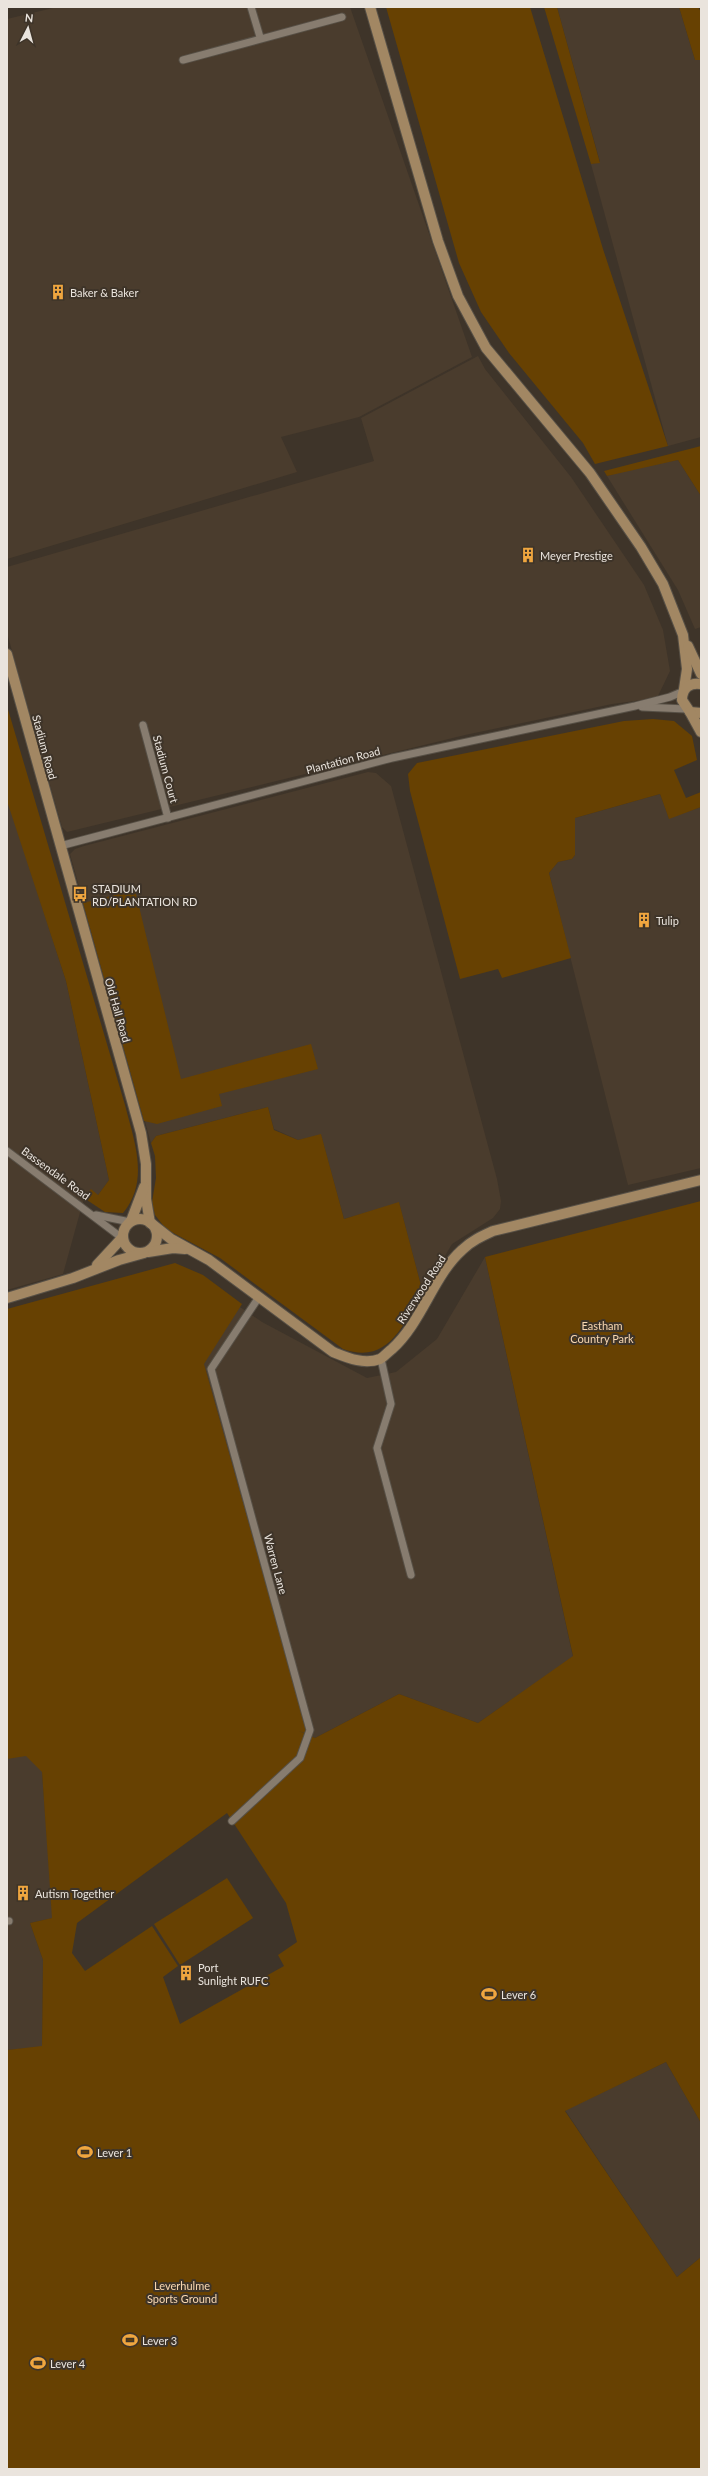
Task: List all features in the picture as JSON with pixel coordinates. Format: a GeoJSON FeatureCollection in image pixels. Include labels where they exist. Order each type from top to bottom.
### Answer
{"type":"FeatureCollection","features":[{"type":"Feature","properties":{"kind":"street"},"geometry":{"type":"LineString","coordinates":[[251,7],[260,37]]}},
{"type":"Feature","properties":{"kind":"street"},"geometry":{"type":"LineString","coordinates":[[370,7],[438,241],[458,296],[486,348],[590,473],[639,542],[663,584],[683,635],[701,674]]}},
{"type":"Feature","properties":{"kind":"street"},"geometry":{"type":"LineString","coordinates":[[183,60],[260,37],[342,17]]}},
{"type":"Feature","properties":{"kind":"street"},"geometry":{"type":"LineString","coordinates":[[683,635],[687,670],[682,700],[701,732]]}},
{"type":"Feature","properties":{"kind":"street","name":"Stadium Road"},"geometry":{"type":"LineString","coordinates":[[7,654],[60,846]]}},
{"type":"Feature","properties":{"kind":"street"},"geometry":{"type":"LineString","coordinates":[[684,690],[692,684],[701,684]]}},
{"type":"Feature","properties":{"kind":"street","name":"Plantation Road"},"geometry":{"type":"LineString","coordinates":[[60,846],[392,758],[635,706],[670,697],[684,690]]}},
{"type":"Feature","properties":{"kind":"street","name":"Plantation Road"},"geometry":{"type":"LineString","coordinates":[[635,706],[688,711]]}},
{"type":"Feature","properties":{"kind":"street"},"geometry":{"type":"LineString","coordinates":[[688,711],[701,713]]}},
{"type":"Feature","properties":{"kind":"street","name":"Stadium Court"},"geometry":{"type":"LineString","coordinates":[[143,725],[168,818]]}},
{"type":"Feature","properties":{"kind":"street","name":"Old Hall Road"},"geometry":{"type":"LineString","coordinates":[[60,846],[141,1133],[146,1164],[147,1207],[151,1223]]}},
{"type":"Feature","properties":{"kind":"street","name":"Bassendale Road"},"geometry":{"type":"LineString","coordinates":[[7,1151],[122,1238]]}},
{"type":"Feature","properties":{"kind":"street","name":"Riverwood Road"},"geometry":{"type":"LineString","coordinates":[[381,1359],[404,1338],[451,1262],[475,1239],[493,1231],[701,1180]]}},
{"type":"Feature","properties":{"kind":"street","name":"Old Hall Road"},"geometry":{"type":"LineString","coordinates":[[130,1222],[146,1181]]}},
{"type":"Feature","properties":{"kind":"street","name":"Bassendale Road"},"geometry":{"type":"LineString","coordinates":[[92,1214],[108,1219],[130,1222]]}},
{"type":"Feature","properties":{"kind":"street"},"geometry":{"type":"LineString","coordinates":[[87,1272],[106,1258],[122,1238],[124,1228],[130,1222],[141,1219],[151,1223],[191,1251],[209,1260],[333,1352],[354,1360],[367,1362],[381,1359],[391,1404],[377,1448],[411,1575]]}},
{"type":"Feature","properties":{"kind":"street"},"geometry":{"type":"LineString","coordinates":[[7,1298],[150,1250],[157,1240],[155,1228],[151,1223]]}},
{"type":"Feature","properties":{"kind":"street"},"geometry":{"type":"LineString","coordinates":[[122,1238],[127,1249],[138,1254],[173,1248],[191,1251]]}},
{"type":"Feature","properties":{"kind":"street","name":"Warren Lane"},"geometry":{"type":"LineString","coordinates":[[232,1821],[300,1758],[310,1730],[211,1368],[259,1297]]}},
{"type":"Feature","properties":{"kind":"shaded area"},"geometry":{"type":"Polygon","coordinates":[[[57,7],[350,7],[472,357],[359,417],[281,437],[297,472],[7,559],[7,19],[57,7]]]}},
{"type":"Feature","properties":{"kind":"shaded area"},"geometry":{"type":"Polygon","coordinates":[[[557,7],[679,7],[695,60],[701,60],[701,437],[668,446],[591,164],[600,162],[557,7]]]}},
{"type":"Feature","properties":{"kind":"shaded area"},"geometry":{"type":"Polygon","coordinates":[[[478,356],[485,369],[571,477],[644,585],[663,630],[670,671],[657,698],[612,704],[465,735],[67,832],[62,827],[7,633],[7,567],[374,461],[361,418],[478,356]]]}},
{"type":"Feature","properties":{"kind":"shaded area"},"geometry":{"type":"Polygon","coordinates":[[[678,460],[701,496],[701,627],[695,629],[678,590],[607,476],[634,468],[678,460]]]}},
{"type":"Feature","properties":{"kind":"shaded area"},"geometry":{"type":"Polygon","coordinates":[[[368,772],[376,773],[391,786],[497,1179],[501,1201],[500,1209],[493,1218],[452,1244],[423,1293],[399,1203],[344,1219],[321,1135],[298,1140],[274,1129],[268,1107],[156,1136],[151,1143],[70,854],[75,849],[84,846],[368,772]]]}},
{"type":"Feature","properties":{"kind":"shaded area"},"geometry":{"type":"Polygon","coordinates":[[[660,794],[669,818],[701,807],[701,1168],[628,1185],[549,873],[558,862],[572,859],[575,855],[575,818],[660,794]]]}},
{"type":"Feature","properties":{"kind":"shaded area"},"geometry":{"type":"Polygon","coordinates":[[[7,798],[66,981],[109,1180],[98,1195],[84,1198],[63,1274],[7,1290],[7,798]]]}},
{"type":"Feature","properties":{"kind":"shaded area"},"geometry":{"type":"Polygon","coordinates":[[[485,1257],[573,1657],[478,1723],[399,1694],[315,1738],[266,1717],[42,1772],[53,1918],[30,1923],[43,1960],[42,2047],[7,2050],[7,1315],[183,1268],[262,1322],[367,1378],[396,1372],[437,1339],[485,1257]]]}},
{"type":"Feature","properties":{"kind":"shaded area"},"geometry":{"type":"Polygon","coordinates":[[[666,2062],[701,2123],[701,2257],[677,2277],[565,2110],[666,2062]]]}},
{"type":"Feature","properties":{"kind":"green space"},"geometry":{"type":"Polygon","coordinates":[[[386,7],[530,7],[603,249],[668,446],[595,464],[583,443],[509,353],[481,312],[459,263],[386,7]]]}},
{"type":"Feature","properties":{"kind":"green space"},"geometry":{"type":"Polygon","coordinates":[[[544,7],[557,7],[600,163],[591,164],[544,7]]]}},
{"type":"Feature","properties":{"kind":"green space"},"geometry":{"type":"Polygon","coordinates":[[[679,7],[698,7],[701,12],[701,60],[695,60],[679,7]]]}},
{"type":"Feature","properties":{"kind":"green space"},"geometry":{"type":"Polygon","coordinates":[[[701,446],[701,496],[678,460],[607,476],[604,471],[701,446]]]}},
{"type":"Feature","properties":{"kind":"green space"},"geometry":{"type":"Polygon","coordinates":[[[7,706],[132,1132],[138,1160],[138,1174],[136,1187],[131,1200],[123,1213],[105,1212],[84,1198],[91,1189],[98,1195],[109,1180],[66,981],[7,801],[7,706]]]}},
{"type":"Feature","properties":{"kind":"green space"},"geometry":{"type":"Polygon","coordinates":[[[653,719],[674,721],[692,736],[697,760],[674,770],[686,798],[701,792],[701,807],[669,819],[660,794],[575,818],[575,855],[572,859],[558,862],[549,873],[571,958],[502,978],[498,969],[460,979],[410,791],[408,774],[417,763],[624,721],[653,719]]]}},
{"type":"Feature","properties":{"kind":"green space"},"geometry":{"type":"Polygon","coordinates":[[[135,890],[181,1079],[311,1044],[318,1069],[219,1094],[222,1106],[157,1124],[144,1121],[83,903],[135,890]]]}},
{"type":"Feature","properties":{"kind":"green space"},"geometry":{"type":"Polygon","coordinates":[[[268,1107],[274,1130],[298,1140],[321,1134],[344,1219],[399,1202],[423,1293],[401,1329],[383,1347],[372,1352],[359,1352],[343,1349],[220,1258],[166,1229],[155,1215],[152,1202],[156,1178],[155,1156],[151,1143],[156,1136],[268,1107]]]}},
{"type":"Feature","properties":{"kind":"green space"},"geometry":{"type":"Polygon","coordinates":[[[701,1201],[701,2123],[666,2062],[565,2111],[677,2277],[701,2257],[701,2469],[7,2469],[7,2050],[42,2046],[43,1960],[30,1923],[52,1918],[42,1772],[26,1756],[7,1759],[7,1309],[175,1263],[203,1275],[242,1304],[204,1364],[308,1734],[299,1731],[315,1738],[399,1694],[478,1723],[573,1656],[485,1257],[701,1201]],[[227,1813],[77,1923],[72,1953],[85,1971],[152,1926],[178,1966],[163,1977],[180,2024],[284,1966],[278,1955],[297,1942],[286,1903],[227,1813]]]}},
{"type":"Feature","properties":{"kind":"green space"},"geometry":{"type":"Polygon","coordinates":[[[227,1878],[253,1918],[180,1965],[154,1924],[227,1878]]]}},
{"type":"Feature","properties":{"kind":"place","name":"Baker & Baker"},"geometry":{"type":"Point","coordinates":[58,292]}},
{"type":"Feature","properties":{"kind":"place","name":"Meyer Prestige"},"geometry":{"type":"Point","coordinates":[528,555]}},
{"type":"Feature","properties":{"kind":"place","name":"STADIUM RD/PLANTATION RD"},"geometry":{"type":"Point","coordinates":[80,894]}},
{"type":"Feature","properties":{"kind":"place","name":"Tulip"},"geometry":{"type":"Point","coordinates":[644,920]}},
{"type":"Feature","properties":{"kind":"place","name":"Autism Together"},"geometry":{"type":"Point","coordinates":[23,1893]}},
{"type":"Feature","properties":{"kind":"place","name":"Port Sunlight RUFC"},"geometry":{"type":"Point","coordinates":[186,1973]}},
{"type":"Feature","properties":{"kind":"place","name":"Lever 6"},"geometry":{"type":"Point","coordinates":[489,1994]}},
{"type":"Feature","properties":{"kind":"place","name":"Lever 1"},"geometry":{"type":"Point","coordinates":[85,2152]}},
{"type":"Feature","properties":{"kind":"place","name":"Lever 3"},"geometry":{"type":"Point","coordinates":[130,2340]}},
{"type":"Feature","properties":{"kind":"place","name":"Lever 4"},"geometry":{"type":"Point","coordinates":[38,2363]}},
{"type":"Feature","properties":{"kind":"park label","name":"Eastham Country Park"},"geometry":{"type":"Point","coordinates":[602,1331]}},
{"type":"Feature","properties":{"kind":"park label","name":"Leverhulme Sports Ground"},"geometry":{"type":"Point","coordinates":[182,2291]}}]}
